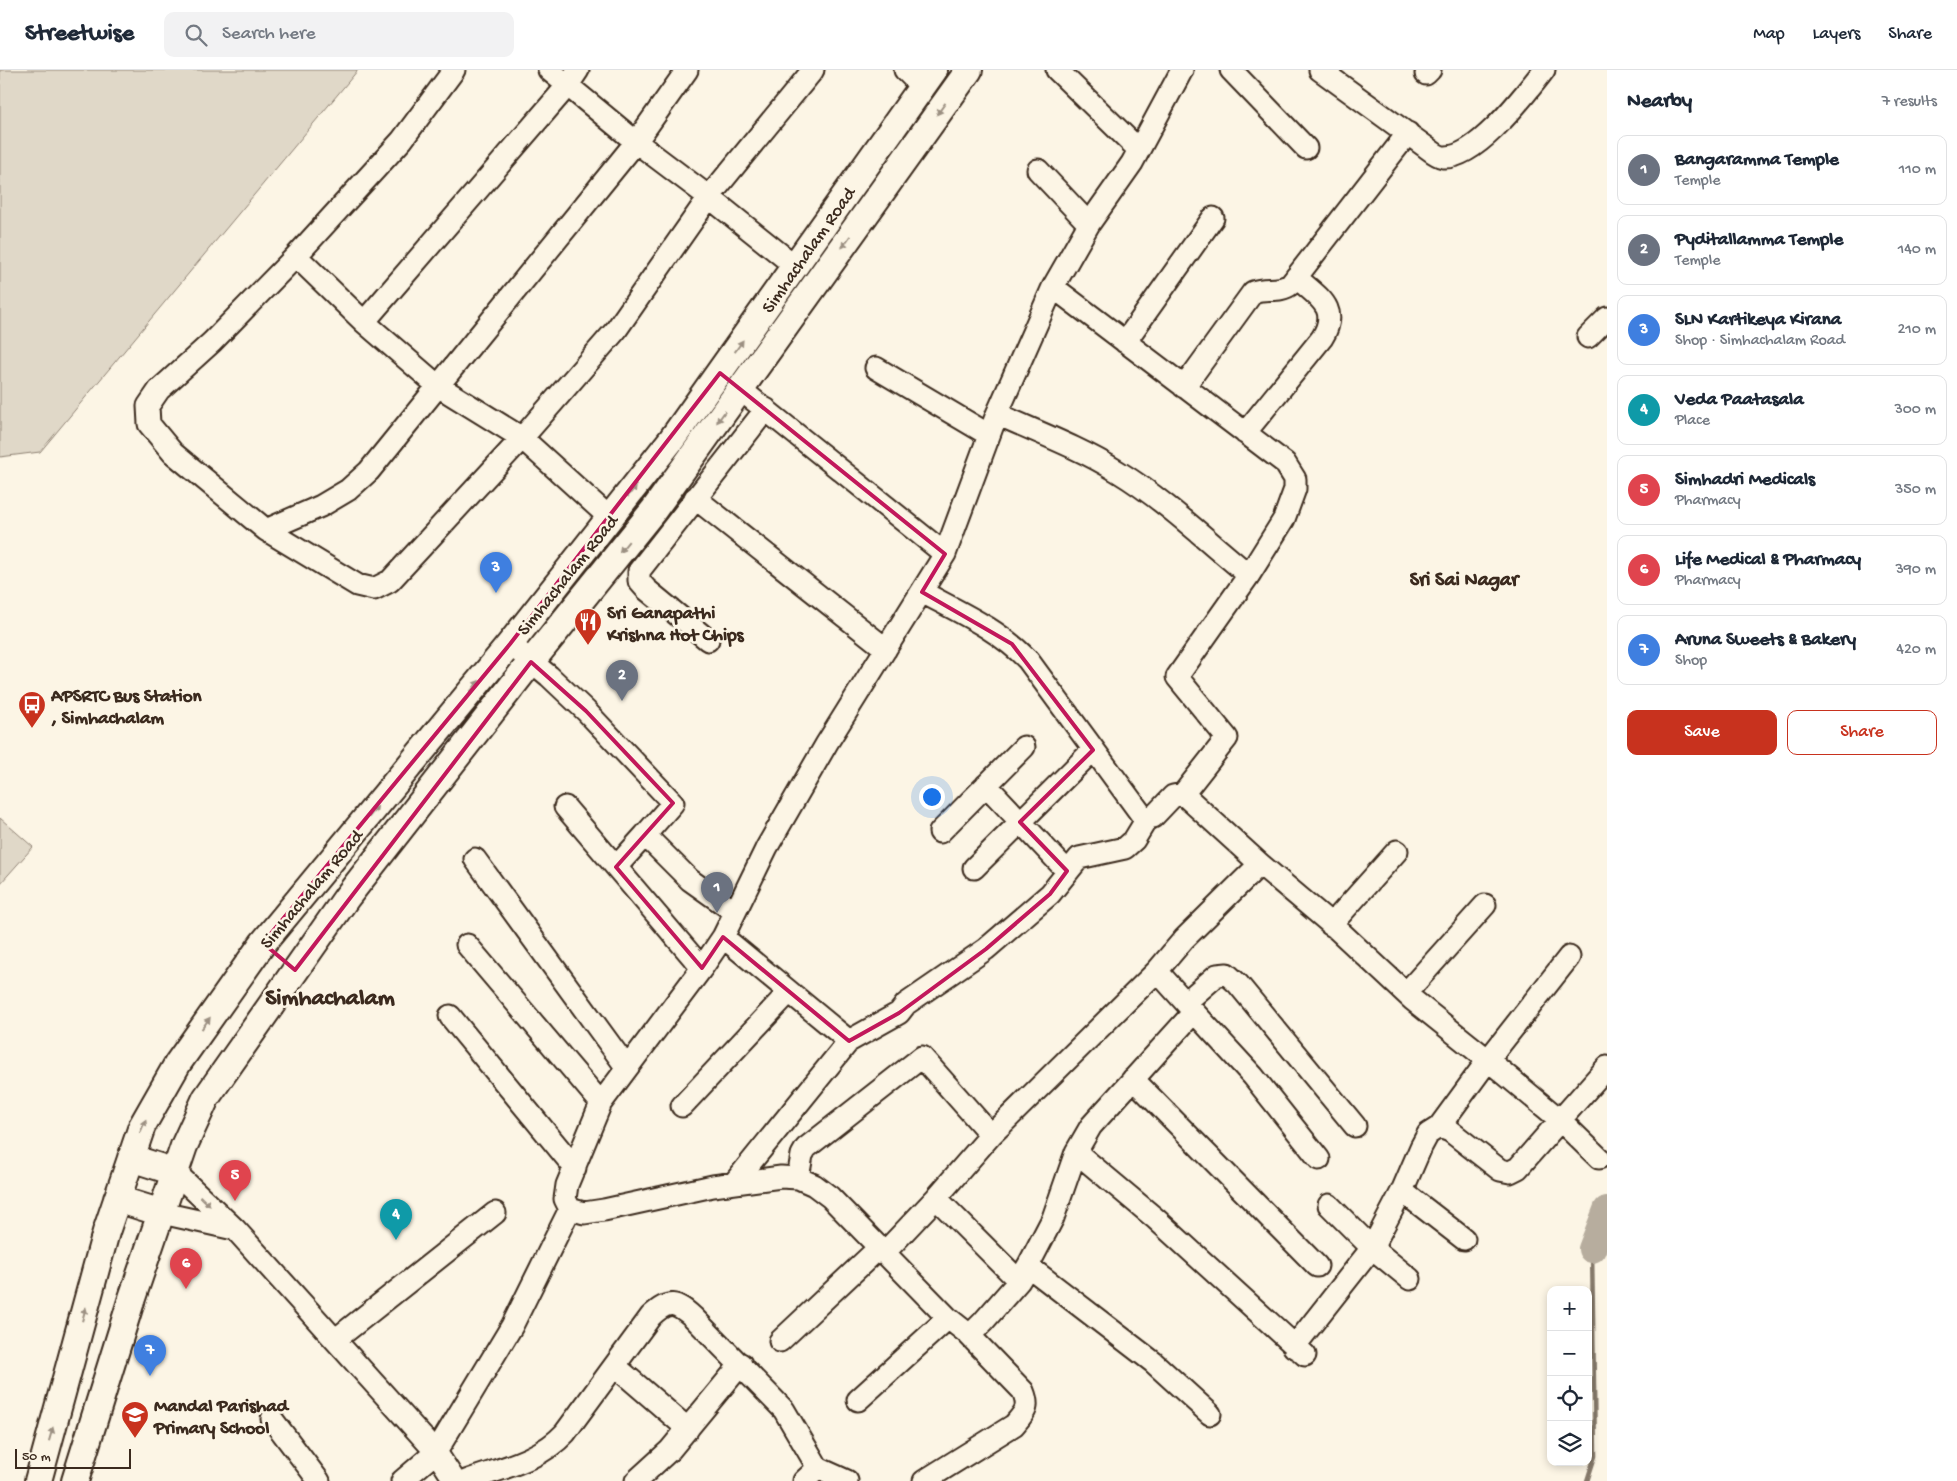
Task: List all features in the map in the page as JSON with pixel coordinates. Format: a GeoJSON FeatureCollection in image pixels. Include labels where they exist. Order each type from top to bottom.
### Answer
{"type":"FeatureCollection","features":[{"type":"Feature","properties":{"kind":"main road"},"geometry":{"type":"LineString","coordinates":[[75,1481],[132,1298],[175,1172],[184,1146],[206,1098],[347,897],[531,662],[653,511],[969,70]]}},
{"type":"Feature","properties":{"kind":"main road","name":"Simhachalam Road"},"geometry":{"type":"LineString","coordinates":[[38,1481],[106,1232],[149,1112],[178,1063],[263,943],[510,644],[672,439],[795,266],[921,76]]}},
{"type":"Feature","properties":{"kind":"main road"},"geometry":{"type":"LineString","coordinates":[[720,373],[741,390]]}},
{"type":"Feature","properties":{"kind":"main road"},"geometry":{"type":"LineString","coordinates":[[263,943],[295,970]]}},
{"type":"Feature","properties":{"kind":"main road"},"geometry":{"type":"LineString","coordinates":[[131,1158],[175,1172]]}},
{"type":"Feature","properties":{"kind":"main road"},"geometry":{"type":"LineString","coordinates":[[118,1199],[162,1213]]}},
{"type":"Feature","properties":{"kind":"main road"},"geometry":{"type":"LineString","coordinates":[[66,1382],[102,1395]]}},
{"type":"Feature","properties":{"kind":"street"},"geometry":{"type":"LineString","coordinates":[[454,70],[402,140],[296,256],[212,342],[158,390],[148,406],[148,424],[173,454],[266,530],[357,584],[374,589],[390,581],[522,438],[616,330],[709,197],[813,70]]}},
{"type":"Feature","properties":{"kind":"street"},"geometry":{"type":"LineString","coordinates":[[549,70],[573,78],[636,142],[709,197],[795,266]]}},
{"type":"Feature","properties":{"kind":"street"},"geometry":{"type":"LineString","coordinates":[[266,530],[321,506],[348,490],[369,471],[636,142],[688,70]]}},
{"type":"Feature","properties":{"kind":"street"},"geometry":{"type":"LineString","coordinates":[[1057,70],[1139,150]]}},
{"type":"Feature","properties":{"kind":"street"},"geometry":{"type":"LineString","coordinates":[[924,1481],[1014,1425],[1024,1414],[1028,1402],[1023,1391],[967,1334],[948,1318],[830,1197],[814,1185],[798,1178],[781,1177],[713,1186],[584,1213],[570,1209],[564,1199],[567,1186],[601,1103],[723,937],[767,847],[827,743],[945,554],[997,414],[1053,288],[1088,224],[1132,163],[1182,70]]}},
{"type":"Feature","properties":{"kind":"street"},"geometry":{"type":"LineString","coordinates":[[1231,70],[1306,148]]}},
{"type":"Feature","properties":{"kind":"street"},"geometry":{"type":"LineString","coordinates":[[1320,70],[1442,157],[1457,154],[1478,142],[1512,110],[1544,70]]}},
{"type":"Feature","properties":{"kind":"street"},"geometry":{"type":"LineString","coordinates":[[364,322],[573,78]]}},
{"type":"Feature","properties":{"kind":"street"},"geometry":{"type":"LineString","coordinates":[[1184,387],[1253,292],[1286,288],[1296,277],[1408,133]]}},
{"type":"Feature","properties":{"kind":"street"},"geometry":{"type":"LineString","coordinates":[[1038,170],[1088,224]]}},
{"type":"Feature","properties":{"kind":"street"},"geometry":{"type":"LineString","coordinates":[[1125,342],[1213,218]]}},
{"type":"Feature","properties":{"kind":"street"},"geometry":{"type":"LineString","coordinates":[[296,256],[364,322],[438,386],[522,438],[610,518]]}},
{"type":"Feature","properties":{"kind":"street"},"geometry":{"type":"LineString","coordinates":[[1245,433],[1322,338],[1329,326],[1330,315],[1326,304],[1296,277]]}},
{"type":"Feature","properties":{"kind":"street"},"geometry":{"type":"LineString","coordinates":[[922,592],[993,630],[1012,644],[1028,660],[1141,814],[1153,817],[1173,796],[1183,794],[1227,738],[1177,677],[1249,575],[1284,520],[1295,489],[1294,479],[1285,463],[1053,288]]}},
{"type":"Feature","properties":{"kind":"street"},"geometry":{"type":"LineString","coordinates":[[1588,337],[1607,318]]}},
{"type":"Feature","properties":{"kind":"street"},"geometry":{"type":"LineString","coordinates":[[876,368],[989,436]]}},
{"type":"Feature","properties":{"kind":"street"},"geometry":{"type":"LineString","coordinates":[[741,390],[945,554]]}},
{"type":"Feature","properties":{"kind":"street"},"geometry":{"type":"LineString","coordinates":[[708,640],[646,589],[640,581],[639,571],[766,409]]}},
{"type":"Feature","properties":{"kind":"street"},"geometry":{"type":"LineString","coordinates":[[997,414],[1087,454],[1116,470],[1146,490],[1249,575]]}},
{"type":"Feature","properties":{"kind":"street"},"geometry":{"type":"LineString","coordinates":[[695,498],[886,649]]}},
{"type":"Feature","properties":{"kind":"street"},"geometry":{"type":"LineString","coordinates":[[510,644],[586,711],[673,802],[616,867]]}},
{"type":"Feature","properties":{"kind":"street"},"geometry":{"type":"LineString","coordinates":[[940,832],[1024,747]]}},
{"type":"Feature","properties":{"kind":"street"},"geometry":{"type":"LineString","coordinates":[[974,868],[1093,750]]}},
{"type":"Feature","properties":{"kind":"street"},"geometry":{"type":"LineString","coordinates":[[986,785],[1067,872]]}},
{"type":"Feature","properties":{"kind":"street"},"geometry":{"type":"LineString","coordinates":[[1183,794],[1260,864],[1331,924],[1406,994],[1559,1120],[1599,1158]]}},
{"type":"Feature","properties":{"kind":"street"},"geometry":{"type":"LineString","coordinates":[[565,807],[702,968]]}},
{"type":"Feature","properties":{"kind":"street"},"geometry":{"type":"LineString","coordinates":[[734,1183],[849,1041],[899,1013],[906,1004],[986,949],[1050,894],[1079,858],[1125,848],[1134,840],[1148,817]]}},
{"type":"Feature","properties":{"kind":"street"},"geometry":{"type":"LineString","coordinates":[[645,835],[690,880],[735,912]]}},
{"type":"Feature","properties":{"kind":"street"},"geometry":{"type":"LineString","coordinates":[[1331,924],[1397,851]]}},
{"type":"Feature","properties":{"kind":"street"},"geometry":{"type":"LineString","coordinates":[[475,858],[627,1068]]}},
{"type":"Feature","properties":{"kind":"street"},"geometry":{"type":"LineString","coordinates":[[780,1341],[936,1198],[991,1135],[1157,971],[1184,939],[1260,864]]}},
{"type":"Feature","properties":{"kind":"street"},"geometry":{"type":"LineString","coordinates":[[1406,994],[1485,905]]}},
{"type":"Feature","properties":{"kind":"street"},"geometry":{"type":"LineString","coordinates":[[723,937],[849,1041]]}},
{"type":"Feature","properties":{"kind":"street"},"geometry":{"type":"LineString","coordinates":[[467,945],[601,1103]]}},
{"type":"Feature","properties":{"kind":"street"},"geometry":{"type":"LineString","coordinates":[[1076,1152],[1156,1219],[1300,1351],[1372,1248],[1402,1191],[1428,1134],[1439,1127],[1488,1060],[1569,957]]}},
{"type":"Feature","properties":{"kind":"street"},"geometry":{"type":"LineString","coordinates":[[1157,971],[1253,1076],[1319,1159]]}},
{"type":"Feature","properties":{"kind":"street"},"geometry":{"type":"LineString","coordinates":[[967,1334],[983,1322],[1024,1274],[1052,1218],[1076,1152],[1091,1126],[1133,1079],[1217,975],[1227,974],[1238,984],[1355,1126]]}},
{"type":"Feature","properties":{"kind":"street"},"geometry":{"type":"LineString","coordinates":[[682,1106],[789,992]]}},
{"type":"Feature","properties":{"kind":"street"},"geometry":{"type":"LineString","coordinates":[[450,1016],[575,1168]]}},
{"type":"Feature","properties":{"kind":"street"},"geometry":{"type":"LineString","coordinates":[[798,1178],[802,1156],[806,1148],[922,1057],[991,1135]]}},
{"type":"Feature","properties":{"kind":"street"},"geometry":{"type":"LineString","coordinates":[[1439,1127],[1450,1131],[1500,1170],[1510,1172],[1518,1168],[1607,1068]]}},
{"type":"Feature","properties":{"kind":"street"},"geometry":{"type":"LineString","coordinates":[[1133,1079],[1317,1266]]}},
{"type":"Feature","properties":{"kind":"street"},"geometry":{"type":"LineString","coordinates":[[175,1172],[234,1230],[335,1340],[436,1452],[455,1481]]}},
{"type":"Feature","properties":{"kind":"street"},"geometry":{"type":"LineString","coordinates":[[1402,1191],[1464,1238]]}},
{"type":"Feature","properties":{"kind":"street"},"geometry":{"type":"LineString","coordinates":[[936,1198],[1024,1274],[1153,1362],[1210,1414]]}},
{"type":"Feature","properties":{"kind":"street"},"geometry":{"type":"LineString","coordinates":[[1329,1206],[1372,1248],[1410,1279]]}},
{"type":"Feature","properties":{"kind":"street"},"geometry":{"type":"LineString","coordinates":[[402,1481],[436,1452],[512,1326],[570,1209]]}},
{"type":"Feature","properties":{"kind":"street"},"geometry":{"type":"LineString","coordinates":[[162,1213],[234,1230]]}},
{"type":"Feature","properties":{"kind":"street"},"geometry":{"type":"LineString","coordinates":[[335,1340],[495,1213]]}},
{"type":"Feature","properties":{"kind":"street"},"geometry":{"type":"LineString","coordinates":[[466,1481],[540,1455],[554,1445],[565,1433],[651,1316],[660,1307],[671,1303],[681,1306],[784,1410],[811,1474],[847,1481]]}},
{"type":"Feature","properties":{"kind":"street"},"geometry":{"type":"LineString","coordinates":[[858,1400],[948,1318]]}},
{"type":"Feature","properties":{"kind":"street"},"geometry":{"type":"LineString","coordinates":[[636,1481],[670,1450],[740,1364]]}},
{"type":"Feature","properties":{"kind":"street"},"geometry":{"type":"LineString","coordinates":[[615,1366],[688,1429]]}},
{"type":"Feature","properties":{"kind":"street"},"geometry":{"type":"LineString","coordinates":[[272,1420],[319,1481]]}},
{"type":"Feature","properties":{"kind":"highlighted area"},"geometry":{"type":"Polygon","coordinates":[[[720,373],[945,554],[922,592],[1012,644],[1093,750],[1020,822],[1067,871],[1050,894],[986,949],[899,1013],[849,1041],[723,937],[702,968],[616,867],[673,803],[586,711],[531,662],[295,970],[263,943],[510,644],[720,373]]]}},
{"type":"Feature","properties":{"kind":"shaded area"},"geometry":{"type":"Polygon","coordinates":[[[0,70],[358,70],[40,452],[0,457],[0,70]]]}},
{"type":"Feature","properties":{"kind":"shaded area"},"geometry":{"type":"Polygon","coordinates":[[[0,818],[33,847],[0,884],[0,818]]]}},
{"type":"Feature","properties":{"kind":"waterway"},"geometry":{"type":"LineString","coordinates":[[1592,1249],[1607,1210]]}},
{"type":"Feature","properties":{"kind":"waterway"},"geometry":{"type":"LineString","coordinates":[[1587,1481],[1595,1456],[1592,1249]]}},
{"type":"Feature","properties":{"kind":"place","name":"SLN Kartikeya Kirana"},"geometry":{"type":"Point","coordinates":[496,593]}},
{"type":"Feature","properties":{"kind":"place","name":"Sri Ganapathi Krishna Hot Chips"},"geometry":{"type":"Point","coordinates":[588,646]}},
{"type":"Feature","properties":{"kind":"place","name":"Pyditallamma Temple"},"geometry":{"type":"Point","coordinates":[622,701]}},
{"type":"Feature","properties":{"kind":"place","name":"APSRTC Bus Station , Simhachalam"},"geometry":{"type":"Point","coordinates":[32,729]}},
{"type":"Feature","properties":{"kind":"place","name":"Bangaramma Temple"},"geometry":{"type":"Point","coordinates":[717,913]}},
{"type":"Feature","properties":{"kind":"place","name":"Simhadri Medicals"},"geometry":{"type":"Point","coordinates":[235,1201]}},
{"type":"Feature","properties":{"kind":"place","name":"Veda Paatasala"},"geometry":{"type":"Point","coordinates":[396,1240]}},
{"type":"Feature","properties":{"kind":"place","name":"Life Medical & Pharmacy"},"geometry":{"type":"Point","coordinates":[186,1289]}},
{"type":"Feature","properties":{"kind":"place","name":"Aruna Sweets & Bakery"},"geometry":{"type":"Point","coordinates":[150,1376]}},
{"type":"Feature","properties":{"kind":"place","name":"Mandal Parishad Primary School"},"geometry":{"type":"Point","coordinates":[135,1439]}},
{"type":"Feature","properties":{"kind":"district","name":"Sri Sai Nagar"},"geometry":{"type":"Point","coordinates":[1464,578]}},
{"type":"Feature","properties":{"kind":"district","name":"Simhachalam"},"geometry":{"type":"Point","coordinates":[330,996]}}]}
